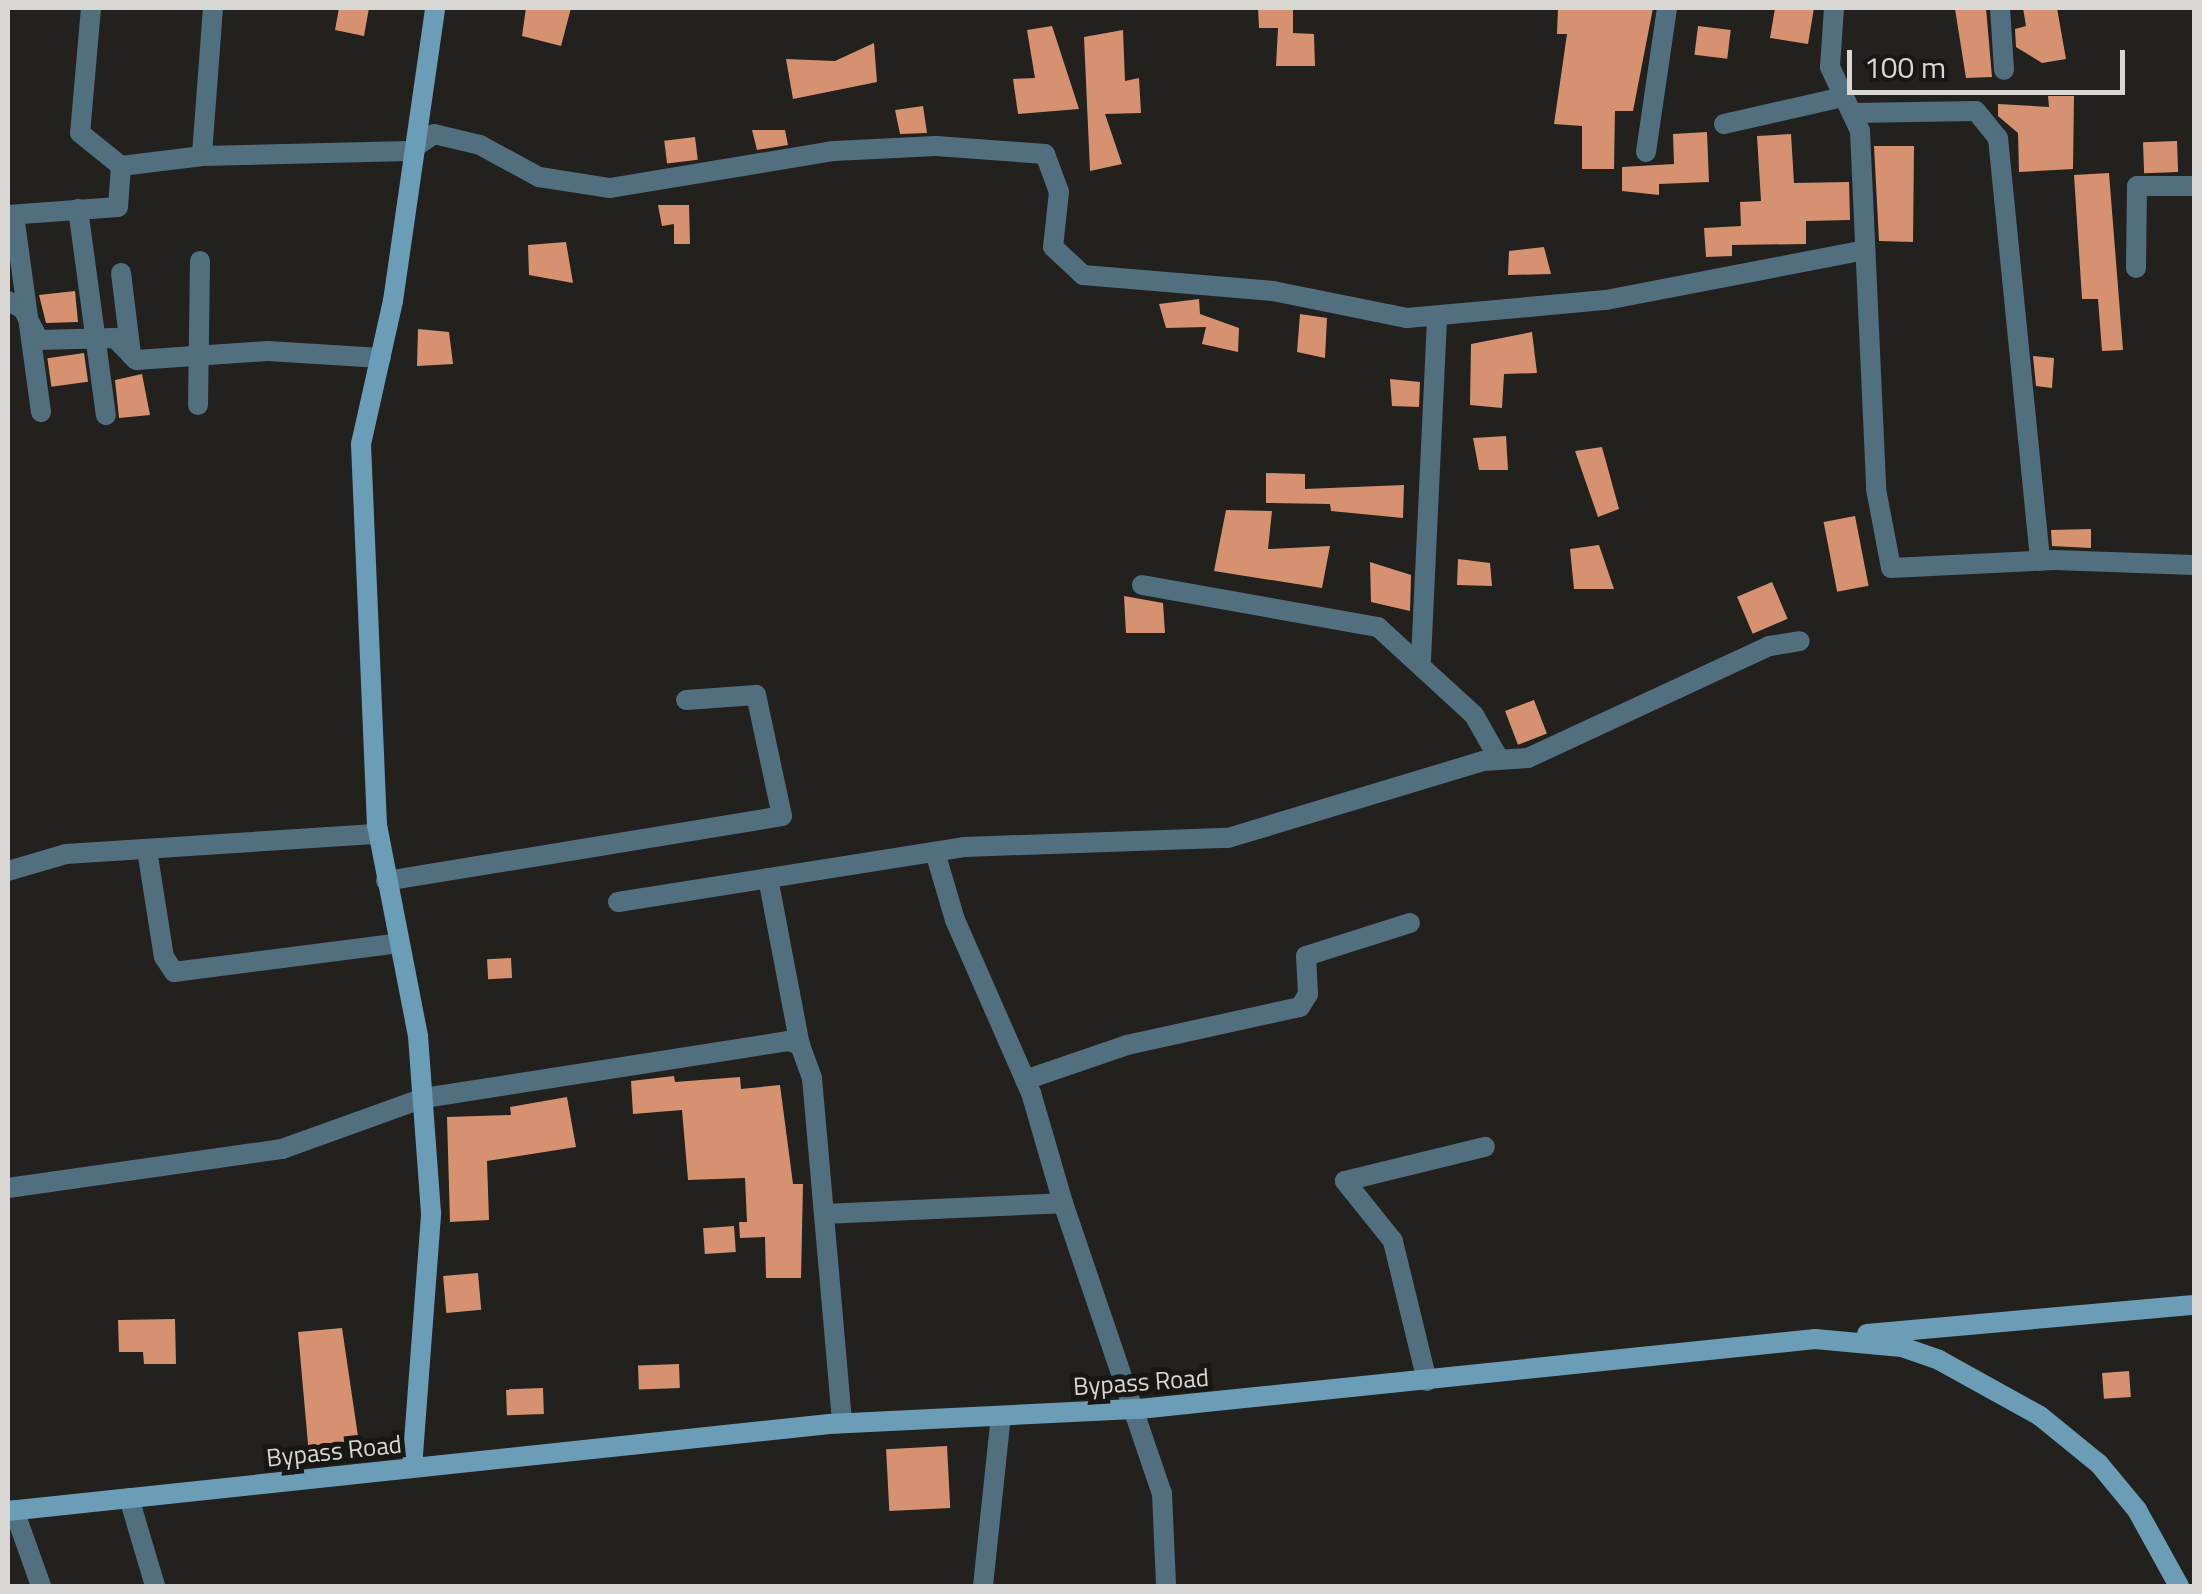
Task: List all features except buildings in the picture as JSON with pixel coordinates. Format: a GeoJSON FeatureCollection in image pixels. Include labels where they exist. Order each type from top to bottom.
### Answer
{"type":"FeatureCollection","features":[{"type":"Feature","properties":{"kind":"main road"},"geometry":{"type":"LineString","coordinates":[[412,1468],[429,1294],[424,1098],[378,834],[360,521],[361,444],[381,358],[409,151],[435,8]]}},
{"type":"Feature","properties":{"kind":"main road"},"geometry":{"type":"LineString","coordinates":[[1815,1339],[2194,1305]]}},
{"type":"Feature","properties":{"kind":"main road","name":"Bypass Road"},"geometry":{"type":"LineString","coordinates":[[11,1510],[842,1424],[1139,1409],[1815,1339],[1902,1348],[2025,1406],[2098,1464],[2138,1510],[2179,1586]]}},
{"type":"Feature","properties":{"kind":"street"},"geometry":{"type":"LineString","coordinates":[[90,8],[80,133],[121,166],[202,156],[409,151],[434,134],[480,146],[540,176],[610,188],[834,151],[936,146],[1045,154],[1059,192],[1053,247],[1083,274],[1437,316],[1606,300],[1860,251]]}},
{"type":"Feature","properties":{"kind":"street"},"geometry":{"type":"LineString","coordinates":[[202,156],[213,8]]}},
{"type":"Feature","properties":{"kind":"street"},"geometry":{"type":"LineString","coordinates":[[1646,152],[1667,8]]}},
{"type":"Feature","properties":{"kind":"street"},"geometry":{"type":"LineString","coordinates":[[1834,8],[1830,67],[1848,105],[1876,489],[1891,568],[2040,561],[2194,565]]}},
{"type":"Feature","properties":{"kind":"street"},"geometry":{"type":"LineString","coordinates":[[2000,8],[2004,70]]}},
{"type":"Feature","properties":{"kind":"street"},"geometry":{"type":"LineString","coordinates":[[1724,124],[1848,105],[1976,111],[1998,138],[2040,561]]}},
{"type":"Feature","properties":{"kind":"street"},"geometry":{"type":"LineString","coordinates":[[41,412],[11,215],[118,207],[121,166]]}},
{"type":"Feature","properties":{"kind":"street"},"geometry":{"type":"LineString","coordinates":[[2136,268],[2137,186],[2194,186]]}},
{"type":"Feature","properties":{"kind":"street"},"geometry":{"type":"LineString","coordinates":[[78,210],[106,415]]}},
{"type":"Feature","properties":{"kind":"street"},"geometry":{"type":"LineString","coordinates":[[198,405],[200,261]]}},
{"type":"Feature","properties":{"kind":"street"},"geometry":{"type":"LineString","coordinates":[[121,274],[131,355]]}},
{"type":"Feature","properties":{"kind":"street"},"geometry":{"type":"LineString","coordinates":[[8,301],[23,309],[39,340],[115,338],[131,355],[196,352],[381,358]]}},
{"type":"Feature","properties":{"kind":"street"},"geometry":{"type":"LineString","coordinates":[[1422,660],[1437,316]]}},
{"type":"Feature","properties":{"kind":"street"},"geometry":{"type":"LineString","coordinates":[[1142,585],[1378,627],[1422,660],[1474,715],[1499,759]]}},
{"type":"Feature","properties":{"kind":"street"},"geometry":{"type":"LineString","coordinates":[[618,902],[935,852],[1228,838],[1499,759],[1542,753],[1770,646],[1800,640]]}},
{"type":"Feature","properties":{"kind":"street"},"geometry":{"type":"LineString","coordinates":[[386,880],[782,816],[756,695],[686,700]]}},
{"type":"Feature","properties":{"kind":"street"},"geometry":{"type":"LineString","coordinates":[[8,871],[66,854],[378,834]]}},
{"type":"Feature","properties":{"kind":"street"},"geometry":{"type":"LineString","coordinates":[[147,850],[164,957],[174,972],[399,942]]}},
{"type":"Feature","properties":{"kind":"street"},"geometry":{"type":"LineString","coordinates":[[935,852],[955,920],[1025,1080],[1063,1203],[1139,1409],[1168,1518],[1166,1586]]}},
{"type":"Feature","properties":{"kind":"street"},"geometry":{"type":"LineString","coordinates":[[768,878],[800,1044],[812,1078],[842,1424]]}},
{"type":"Feature","properties":{"kind":"street"},"geometry":{"type":"LineString","coordinates":[[1025,1080],[1127,1046],[1300,1007],[1308,994],[1306,956],[1410,923]]}},
{"type":"Feature","properties":{"kind":"street"},"geometry":{"type":"LineString","coordinates":[[8,1188],[282,1150],[424,1098],[800,1044]]}},
{"type":"Feature","properties":{"kind":"street"},"geometry":{"type":"LineString","coordinates":[[1427,1381],[1393,1241],[1344,1181],[1485,1147]]}},
{"type":"Feature","properties":{"kind":"street"},"geometry":{"type":"LineString","coordinates":[[824,1214],[1063,1203]]}},
{"type":"Feature","properties":{"kind":"street"},"geometry":{"type":"LineString","coordinates":[[984,1586],[1001,1416]]}},
{"type":"Feature","properties":{"kind":"street"},"geometry":{"type":"LineString","coordinates":[[129,1498],[155,1586]]}},
{"type":"Feature","properties":{"kind":"street"},"geometry":{"type":"LineString","coordinates":[[11,1510],[41,1586]]}}]}
